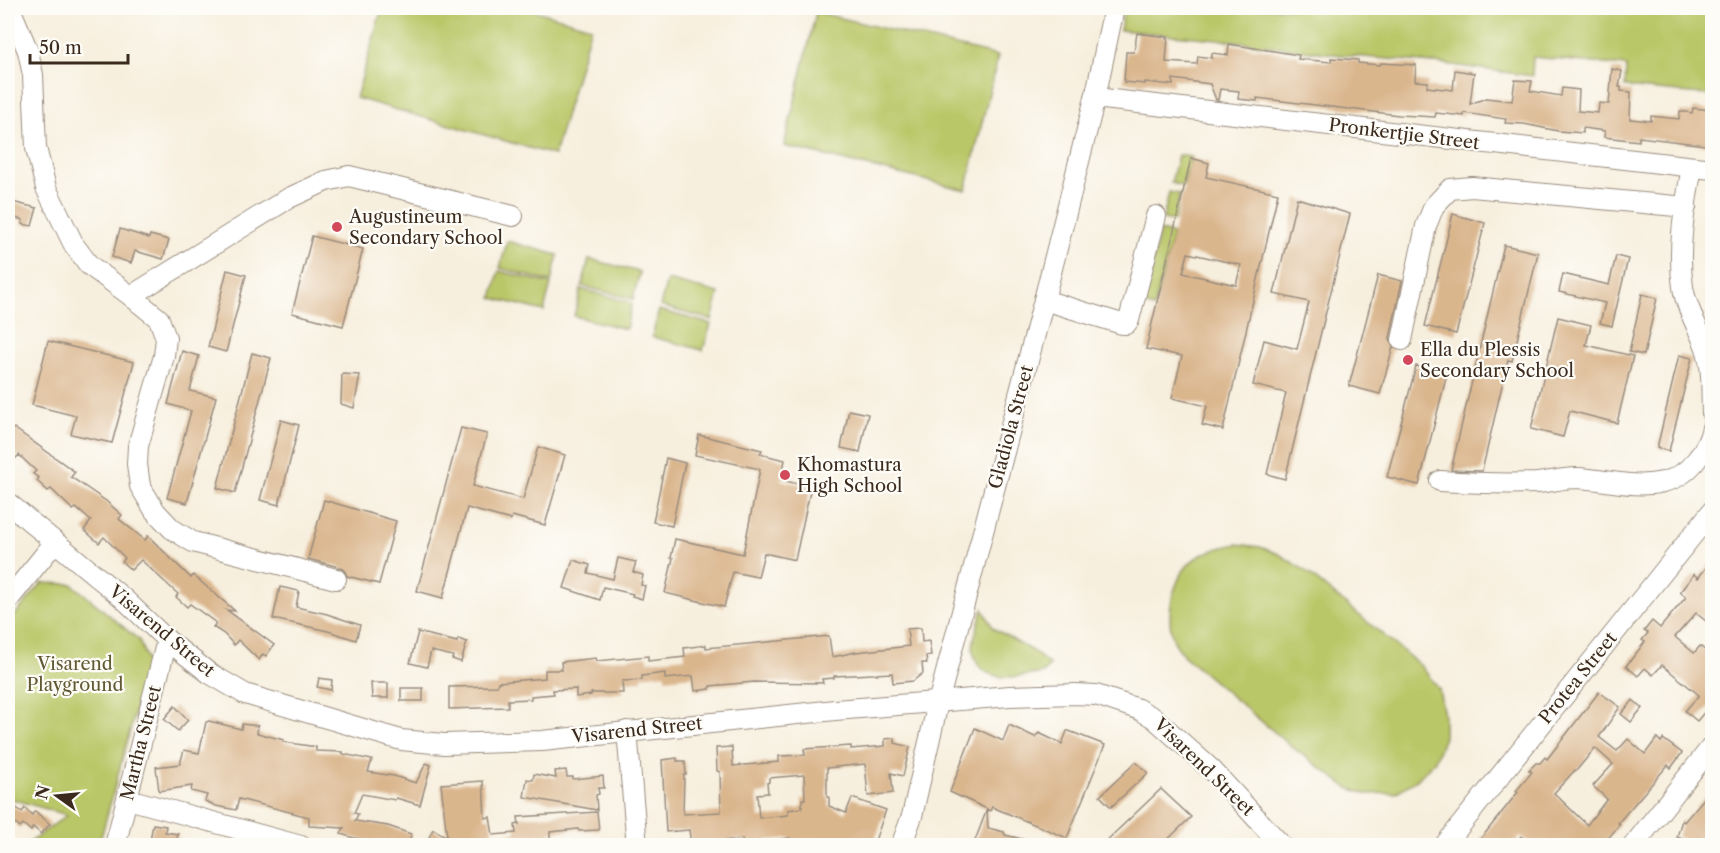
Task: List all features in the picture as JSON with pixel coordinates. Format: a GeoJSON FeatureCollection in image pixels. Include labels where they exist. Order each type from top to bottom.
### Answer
{"type":"FeatureCollection","features":[{"type":"Feature","properties":{"kind":"street"},"geometry":{"type":"LineString","coordinates":[[9,8],[28,51],[33,75],[36,148],[46,188],[74,245],[89,265],[159,319],[166,339],[164,356],[138,446],[137,464],[140,486],[155,511],[172,529],[193,542],[336,579]]}},
{"type":"Feature","properties":{"kind":"street","name":"Gladiola Street"},"geometry":{"type":"LineString","coordinates":[[901,846],[912,816],[938,703],[1044,300],[1095,98],[1114,8]]}},
{"type":"Feature","properties":{"kind":"street","name":"Pronkertjie Street"},"geometry":{"type":"LineString","coordinates":[[1095,98],[1713,169]]}},
{"type":"Feature","properties":{"kind":"street"},"geometry":{"type":"LineString","coordinates":[[1692,167],[1681,258],[1683,289],[1707,351],[1712,376],[1713,413]]}},
{"type":"Feature","properties":{"kind":"street"},"geometry":{"type":"LineString","coordinates":[[130,297],[289,198],[326,180],[349,176],[513,216]]}},
{"type":"Feature","properties":{"kind":"street"},"geometry":{"type":"LineString","coordinates":[[1402,340],[1426,226],[1434,206],[1450,189],[1472,187],[1686,207]]}},
{"type":"Feature","properties":{"kind":"street"},"geometry":{"type":"LineString","coordinates":[[1044,300],[1126,324],[1130,320],[1156,216]]}},
{"type":"Feature","properties":{"kind":"street"},"geometry":{"type":"LineString","coordinates":[[1440,482],[1538,483],[1575,478],[1641,484],[1665,482],[1682,473],[1696,461],[1709,443],[1713,428]]}},
{"type":"Feature","properties":{"kind":"street","name":"Visarend Street"},"geometry":{"type":"LineString","coordinates":[[8,502],[208,673],[245,694],[401,740],[444,744],[531,741],[835,710],[1010,696],[1096,695],[1138,709],[1154,718],[1191,750],[1282,846]]}},
{"type":"Feature","properties":{"kind":"street","name":"Protea Street"},"geometry":{"type":"LineString","coordinates":[[1444,846],[1713,511]]}},
{"type":"Feature","properties":{"kind":"street"},"geometry":{"type":"LineString","coordinates":[[8,600],[55,542]]}},
{"type":"Feature","properties":{"kind":"street","name":"Martha Street"},"geometry":{"type":"LineString","coordinates":[[116,846],[167,640]]}},
{"type":"Feature","properties":{"kind":"street"},"geometry":{"type":"LineString","coordinates":[[627,731],[637,846]]}},
{"type":"Feature","properties":{"kind":"street"},"geometry":{"type":"LineString","coordinates":[[1633,846],[1713,746]]}},
{"type":"Feature","properties":{"kind":"street"},"geometry":{"type":"LineString","coordinates":[[128,798],[244,838],[301,846]]}},
{"type":"Feature","properties":{"kind":"green space"},"geometry":{"type":"Polygon","coordinates":[[[382,8],[526,8],[591,27],[554,155],[356,98],[382,8]]]}},
{"type":"Feature","properties":{"kind":"green space"},"geometry":{"type":"Polygon","coordinates":[[[1124,8],[1712,8],[1712,95],[1625,87],[1626,66],[1533,57],[1532,76],[1445,64],[1120,30],[1124,8]]]}},
{"type":"Feature","properties":{"kind":"green space"},"geometry":{"type":"Polygon","coordinates":[[[816,12],[998,56],[966,190],[784,146],[816,12]]]}},
{"type":"Feature","properties":{"kind":"green space"},"geometry":{"type":"Polygon","coordinates":[[[1178,155],[1191,157],[1183,186],[1171,183],[1178,155]]]}},
{"type":"Feature","properties":{"kind":"green space"},"geometry":{"type":"Polygon","coordinates":[[[1169,192],[1180,194],[1174,221],[1163,219],[1169,192]]]}},
{"type":"Feature","properties":{"kind":"green space"},"geometry":{"type":"Polygon","coordinates":[[[1160,231],[1173,234],[1154,308],[1143,305],[1160,231]]]}},
{"type":"Feature","properties":{"kind":"green space"},"geometry":{"type":"Polygon","coordinates":[[[507,241],[558,255],[551,282],[500,268],[507,241]]]}},
{"type":"Feature","properties":{"kind":"green space"},"geometry":{"type":"Polygon","coordinates":[[[589,259],[640,272],[633,299],[582,286],[589,259]]]}},
{"type":"Feature","properties":{"kind":"green space"},"geometry":{"type":"Polygon","coordinates":[[[499,271],[551,284],[544,311],[492,298],[499,271]]]}},
{"type":"Feature","properties":{"kind":"green space"},"geometry":{"type":"Polygon","coordinates":[[[667,280],[719,293],[712,320],[660,306],[667,280]]]}},
{"type":"Feature","properties":{"kind":"green space"},"geometry":{"type":"Polygon","coordinates":[[[581,289],[632,303],[626,329],[574,316],[581,289]]]}},
{"type":"Feature","properties":{"kind":"green space"},"geometry":{"type":"Polygon","coordinates":[[[659,310],[711,324],[703,350],[652,337],[659,310]]]}},
{"type":"Feature","properties":{"kind":"green space"},"geometry":{"type":"Polygon","coordinates":[[[1237,544],[1260,547],[1279,554],[1303,569],[1421,666],[1439,689],[1444,715],[1444,737],[1435,760],[1417,780],[1395,793],[1366,794],[1348,788],[1292,747],[1184,656],[1174,641],[1170,618],[1178,581],[1184,570],[1201,555],[1237,544]]]}},
{"type":"Feature","properties":{"kind":"green space","name":"Visarend Playground"},"geometry":{"type":"Polygon","coordinates":[[[42,583],[72,584],[139,640],[148,664],[99,845],[26,845],[67,815],[8,798],[8,623],[42,583]]]}},
{"type":"Feature","properties":{"kind":"green space"},"geometry":{"type":"Polygon","coordinates":[[[983,609],[993,628],[1034,652],[1050,665],[1043,673],[1000,677],[982,669],[976,661],[973,646],[983,609]]]}},
{"type":"Feature","properties":{"kind":"building"},"geometry":{"type":"Polygon","coordinates":[[[1137,33],[1168,37],[1166,62],[1197,64],[1198,56],[1212,58],[1212,53],[1228,55],[1229,44],[1299,55],[1298,59],[1331,62],[1331,58],[1358,60],[1358,63],[1380,65],[1381,63],[1416,65],[1415,81],[1428,82],[1427,87],[1453,90],[1455,70],[1474,73],[1470,104],[1486,98],[1512,101],[1515,80],[1532,81],[1530,91],[1561,96],[1562,88],[1579,90],[1578,111],[1598,113],[1599,103],[1609,104],[1612,69],[1622,71],[1619,87],[1621,91],[1631,92],[1630,119],[1651,121],[1651,116],[1679,119],[1680,111],[1692,113],[1693,108],[1713,110],[1713,146],[1639,137],[1639,141],[1604,137],[1605,131],[1583,128],[1583,133],[1558,131],[1524,124],[1505,123],[1506,119],[1464,113],[1464,116],[1436,113],[1435,117],[1399,115],[1257,98],[1257,101],[1238,99],[1239,91],[1220,89],[1218,100],[1216,100],[1210,84],[1173,79],[1173,85],[1124,82],[1126,52],[1134,52],[1137,33]]]}},
{"type":"Feature","properties":{"kind":"building"},"geometry":{"type":"Polygon","coordinates":[[[1191,158],[1209,163],[1206,177],[1278,193],[1223,430],[1202,425],[1207,406],[1172,398],[1182,356],[1146,349],[1191,158]],[[1188,253],[1183,273],[1236,285],[1241,265],[1188,253]]]}},
{"type":"Feature","properties":{"kind":"building"},"geometry":{"type":"Polygon","coordinates":[[[1297,198],[1350,214],[1285,479],[1267,474],[1286,393],[1253,385],[1264,340],[1297,349],[1309,302],[1274,294],[1297,198]]]}},
{"type":"Feature","properties":{"kind":"building"},"geometry":{"type":"Polygon","coordinates":[[[8,201],[37,208],[32,226],[22,224],[23,220],[8,216],[8,201]]]}},
{"type":"Feature","properties":{"kind":"building"},"geometry":{"type":"Polygon","coordinates":[[[1453,214],[1485,223],[1456,334],[1425,326],[1453,214]]]}},
{"type":"Feature","properties":{"kind":"building"},"geometry":{"type":"Polygon","coordinates":[[[120,229],[149,238],[150,235],[169,240],[163,259],[135,251],[131,263],[112,257],[120,229]]]}},
{"type":"Feature","properties":{"kind":"building"},"geometry":{"type":"Polygon","coordinates":[[[312,236],[363,249],[343,326],[292,313],[312,236]]]}},
{"type":"Feature","properties":{"kind":"building"},"geometry":{"type":"Polygon","coordinates":[[[1504,245],[1538,253],[1512,361],[1508,360],[1482,471],[1451,470],[1504,245]]]}},
{"type":"Feature","properties":{"kind":"building"},"geometry":{"type":"Polygon","coordinates":[[[1616,256],[1628,259],[1612,326],[1600,323],[1605,303],[1559,292],[1563,274],[1609,285],[1616,256]]]}},
{"type":"Feature","properties":{"kind":"building"},"geometry":{"type":"Polygon","coordinates":[[[227,270],[246,275],[226,352],[208,347],[227,270]]]}},
{"type":"Feature","properties":{"kind":"building"},"geometry":{"type":"Polygon","coordinates":[[[1378,275],[1402,281],[1390,338],[1393,347],[1380,394],[1349,386],[1378,275]]]}},
{"type":"Feature","properties":{"kind":"building"},"geometry":{"type":"Polygon","coordinates":[[[1642,294],[1657,298],[1644,355],[1629,352],[1642,294]]]}},
{"type":"Feature","properties":{"kind":"building"},"geometry":{"type":"Polygon","coordinates":[[[1558,317],[1591,325],[1586,345],[1633,356],[1617,423],[1570,411],[1563,437],[1531,429],[1558,317]]]}},
{"type":"Feature","properties":{"kind":"building"},"geometry":{"type":"Polygon","coordinates":[[[48,341],[134,362],[112,443],[71,434],[76,416],[32,405],[48,341]]]}},
{"type":"Feature","properties":{"kind":"building"},"geometry":{"type":"Polygon","coordinates":[[[182,351],[199,356],[190,391],[216,397],[187,503],[167,498],[191,411],[168,404],[182,351]]]}},
{"type":"Feature","properties":{"kind":"building"},"geometry":{"type":"Polygon","coordinates":[[[252,353],[271,358],[235,493],[217,488],[252,353]]]}},
{"type":"Feature","properties":{"kind":"building"},"geometry":{"type":"Polygon","coordinates":[[[1679,355],[1692,358],[1669,451],[1657,448],[1679,355]]]}},
{"type":"Feature","properties":{"kind":"building"},"geometry":{"type":"Polygon","coordinates":[[[1416,366],[1447,374],[1419,485],[1387,477],[1416,366]]]}},
{"type":"Feature","properties":{"kind":"building"},"geometry":{"type":"Polygon","coordinates":[[[342,374],[360,375],[354,408],[341,404],[342,374]]]}},
{"type":"Feature","properties":{"kind":"building"},"geometry":{"type":"Polygon","coordinates":[[[849,410],[868,414],[860,452],[841,448],[849,410]]]}},
{"type":"Feature","properties":{"kind":"building"},"geometry":{"type":"Polygon","coordinates":[[[281,420],[299,425],[279,505],[260,500],[281,420]]]}},
{"type":"Feature","properties":{"kind":"building"},"geometry":{"type":"Polygon","coordinates":[[[14,428],[75,472],[71,477],[122,515],[119,519],[145,540],[148,536],[191,578],[193,575],[235,611],[227,610],[274,645],[266,656],[263,654],[259,660],[238,640],[234,645],[224,634],[213,627],[216,623],[190,604],[187,607],[176,597],[178,594],[141,560],[131,570],[122,562],[125,558],[104,537],[99,543],[84,530],[91,521],[76,508],[73,510],[51,489],[48,491],[37,481],[39,478],[33,474],[36,471],[19,455],[14,460],[8,453],[8,434],[14,428]]]}},
{"type":"Feature","properties":{"kind":"building"},"geometry":{"type":"Polygon","coordinates":[[[461,428],[487,434],[473,486],[523,499],[538,447],[565,455],[545,525],[512,516],[511,520],[467,508],[443,598],[417,591],[461,428]]]}},
{"type":"Feature","properties":{"kind":"building"},"geometry":{"type":"Polygon","coordinates":[[[699,435],[762,450],[760,454],[785,460],[781,480],[811,487],[795,560],[764,553],[758,577],[733,572],[724,607],[665,593],[675,539],[743,554],[760,469],[695,455],[699,435]]]}},
{"type":"Feature","properties":{"kind":"building"},"geometry":{"type":"Polygon","coordinates":[[[666,458],[685,463],[672,526],[653,522],[666,458]]]}},
{"type":"Feature","properties":{"kind":"building"},"geometry":{"type":"Polygon","coordinates":[[[324,500],[396,521],[379,584],[347,576],[339,567],[308,559],[324,500]]]}},
{"type":"Feature","properties":{"kind":"building"},"geometry":{"type":"Polygon","coordinates":[[[618,558],[636,562],[633,572],[643,575],[641,585],[645,586],[642,599],[632,596],[633,594],[603,587],[600,600],[564,588],[573,560],[590,565],[588,573],[613,579],[618,558]]]}},
{"type":"Feature","properties":{"kind":"building"},"geometry":{"type":"Polygon","coordinates":[[[1713,559],[1713,627],[1696,613],[1675,637],[1694,653],[1700,646],[1713,657],[1713,702],[1697,721],[1685,711],[1699,695],[1662,665],[1653,675],[1645,668],[1638,676],[1626,666],[1645,642],[1642,640],[1648,633],[1644,631],[1652,621],[1660,628],[1686,597],[1680,592],[1694,574],[1698,578],[1713,559]]]}},
{"type":"Feature","properties":{"kind":"building"},"geometry":{"type":"Polygon","coordinates":[[[280,587],[299,591],[296,607],[360,625],[356,640],[328,631],[273,619],[280,587]]]}},
{"type":"Feature","properties":{"kind":"building"},"geometry":{"type":"Polygon","coordinates":[[[921,628],[922,642],[929,641],[931,655],[926,656],[927,663],[922,663],[923,673],[913,681],[893,683],[892,673],[834,676],[834,678],[822,679],[823,683],[754,682],[710,686],[710,689],[695,691],[693,676],[665,679],[665,673],[642,676],[642,680],[622,681],[623,693],[591,693],[591,695],[576,697],[576,689],[553,690],[554,694],[531,696],[531,699],[508,700],[508,707],[449,709],[449,687],[497,686],[498,682],[545,678],[545,670],[562,670],[561,662],[648,656],[648,661],[685,657],[684,648],[706,645],[706,648],[829,636],[832,657],[909,646],[907,629],[921,628]]]}},
{"type":"Feature","properties":{"kind":"building"},"geometry":{"type":"Polygon","coordinates":[[[418,632],[457,642],[458,639],[467,642],[461,662],[452,659],[453,656],[431,651],[427,667],[410,663],[418,632]]]}},
{"type":"Feature","properties":{"kind":"building"},"geometry":{"type":"Polygon","coordinates":[[[319,678],[332,680],[331,690],[317,687],[319,678]]]}},
{"type":"Feature","properties":{"kind":"building"},"geometry":{"type":"Polygon","coordinates":[[[371,683],[388,683],[388,698],[372,698],[371,683]]]}},
{"type":"Feature","properties":{"kind":"building"},"geometry":{"type":"Polygon","coordinates":[[[401,688],[423,688],[423,701],[401,701],[401,688]]]}},
{"type":"Feature","properties":{"kind":"building"},"geometry":{"type":"Polygon","coordinates":[[[1599,692],[1620,707],[1599,737],[1617,751],[1628,739],[1645,754],[1657,738],[1661,742],[1663,739],[1682,753],[1671,768],[1668,765],[1618,823],[1620,824],[1602,846],[1532,846],[1521,836],[1513,846],[1475,846],[1518,792],[1516,791],[1532,772],[1529,770],[1545,757],[1547,759],[1599,692]],[[1595,748],[1554,793],[1587,825],[1607,799],[1593,786],[1613,764],[1595,748]]]}},
{"type":"Feature","properties":{"kind":"building"},"geometry":{"type":"Polygon","coordinates":[[[1633,700],[1642,708],[1631,722],[1621,714],[1633,700]]]}},
{"type":"Feature","properties":{"kind":"building"},"geometry":{"type":"Polygon","coordinates":[[[175,706],[188,720],[178,731],[164,719],[175,706]]]}},
{"type":"Feature","properties":{"kind":"building"},"geometry":{"type":"Polygon","coordinates":[[[206,722],[241,729],[242,724],[258,726],[257,733],[284,740],[283,742],[316,747],[316,751],[343,752],[343,754],[372,760],[368,772],[394,776],[416,783],[426,763],[431,765],[420,805],[396,798],[395,800],[362,794],[354,813],[358,814],[355,821],[388,826],[411,834],[409,846],[396,846],[354,838],[341,834],[344,828],[309,826],[309,817],[239,799],[236,810],[216,806],[205,801],[207,795],[191,791],[192,786],[159,791],[156,767],[180,764],[184,750],[199,753],[206,722]]]}},
{"type":"Feature","properties":{"kind":"building"},"geometry":{"type":"Polygon","coordinates":[[[1009,725],[1035,737],[1039,733],[1062,744],[1069,731],[1105,745],[1067,838],[992,807],[990,811],[950,792],[975,728],[1003,741],[1009,725]]]}},
{"type":"Feature","properties":{"kind":"building"},"geometry":{"type":"Polygon","coordinates":[[[895,738],[895,743],[910,747],[903,776],[891,773],[893,793],[868,796],[865,764],[827,768],[829,806],[846,813],[852,798],[886,810],[873,846],[815,846],[818,839],[790,841],[790,838],[743,843],[742,839],[691,844],[689,830],[666,832],[662,760],[677,758],[677,761],[685,761],[683,814],[721,812],[720,772],[717,771],[716,748],[732,747],[733,766],[779,762],[779,756],[805,755],[804,749],[885,746],[885,739],[895,738]],[[804,775],[769,778],[768,793],[757,794],[759,818],[788,815],[788,810],[802,808],[802,799],[805,799],[804,775]]]}},
{"type":"Feature","properties":{"kind":"building"},"geometry":{"type":"Polygon","coordinates":[[[1136,762],[1148,773],[1111,807],[1100,796],[1136,762]]]}},
{"type":"Feature","properties":{"kind":"building"},"geometry":{"type":"Polygon","coordinates":[[[566,770],[567,777],[573,777],[573,779],[603,776],[604,788],[598,788],[599,794],[596,795],[597,810],[524,797],[527,779],[533,780],[534,774],[556,778],[555,771],[566,770]]]}},
{"type":"Feature","properties":{"kind":"building"},"geometry":{"type":"Polygon","coordinates":[[[483,781],[485,818],[490,817],[493,835],[516,833],[515,825],[519,824],[518,817],[597,812],[599,830],[579,831],[578,829],[550,832],[550,844],[425,846],[433,829],[447,837],[441,784],[483,781]]]}},
{"type":"Feature","properties":{"kind":"building"},"geometry":{"type":"Polygon","coordinates":[[[1161,789],[1191,817],[1161,846],[1101,846],[1161,789]]]}},
{"type":"Feature","properties":{"kind":"building"},"geometry":{"type":"Polygon","coordinates":[[[1706,796],[1713,801],[1713,826],[1707,833],[1713,839],[1707,846],[1695,846],[1677,837],[1682,820],[1684,822],[1706,796]]]}},
{"type":"Feature","properties":{"kind":"building"},"geometry":{"type":"Polygon","coordinates":[[[14,806],[22,812],[25,808],[32,815],[35,811],[50,824],[41,834],[33,827],[31,831],[23,824],[20,828],[8,817],[8,813],[14,806]]]}},
{"type":"Feature","properties":{"kind":"building"},"geometry":{"type":"Polygon","coordinates":[[[987,809],[988,828],[1031,841],[1031,846],[973,846],[987,809]]]}},
{"type":"Feature","properties":{"kind":"building"},"geometry":{"type":"Polygon","coordinates":[[[153,824],[166,826],[165,832],[178,834],[176,846],[149,846],[153,824]]]}},
{"type":"Feature","properties":{"kind":"place","name":"Augustineum Secondary School"},"geometry":{"type":"Point","coordinates":[337,227]}},
{"type":"Feature","properties":{"kind":"place","name":"Ella du Plessis Secondary School"},"geometry":{"type":"Point","coordinates":[1408,360]}},
{"type":"Feature","properties":{"kind":"place","name":"Khomastura High School"},"geometry":{"type":"Point","coordinates":[785,475]}}]}
